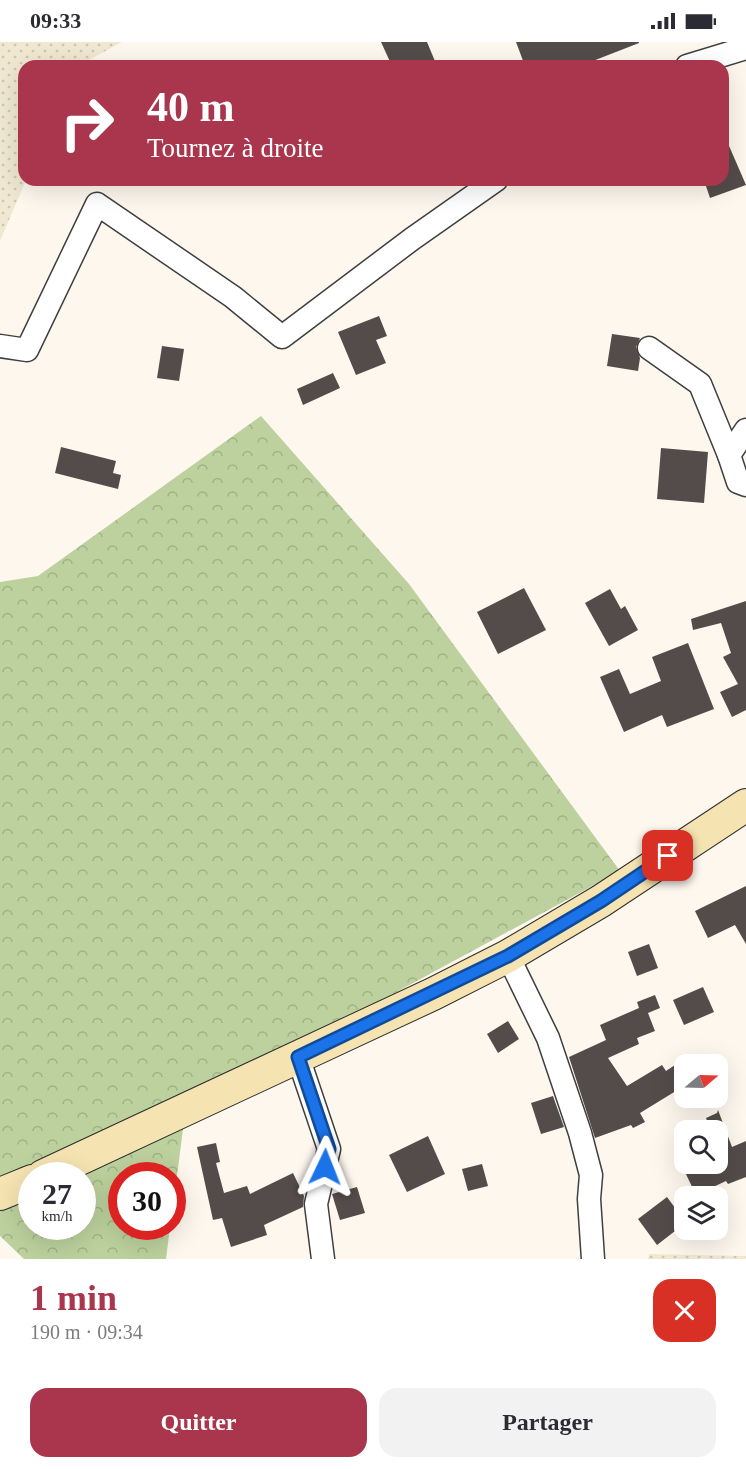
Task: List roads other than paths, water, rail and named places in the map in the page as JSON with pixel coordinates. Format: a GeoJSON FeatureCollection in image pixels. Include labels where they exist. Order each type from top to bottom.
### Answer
{"type":"FeatureCollection","features":[{"type":"Feature","properties":{"kind":"main road"},"geometry":{"type":"LineString","coordinates":[[73,1162],[508,956],[601,901],[746,805]]}},
{"type":"Feature","properties":{"kind":"main road"},"geometry":{"type":"LineString","coordinates":[[0,1194],[18,1187]]}},
{"type":"Feature","properties":{"kind":"street"},"geometry":{"type":"LineString","coordinates":[[707,60],[746,48]]}},
{"type":"Feature","properties":{"kind":"street"},"geometry":{"type":"LineString","coordinates":[[0,346],[27,350],[97,204],[233,297],[282,337],[412,239],[487,186]]}},
{"type":"Feature","properties":{"kind":"street"},"geometry":{"type":"LineString","coordinates":[[649,348],[700,384],[738,482],[746,485]]}},
{"type":"Feature","properties":{"kind":"street"},"geometry":{"type":"LineString","coordinates":[[729,455],[746,430]]}},
{"type":"Feature","properties":{"kind":"street"},"geometry":{"type":"LineString","coordinates":[[508,956],[548,1038],[580,1133],[591,1175],[589,1199],[593,1259]]}},
{"type":"Feature","properties":{"kind":"street"},"geometry":{"type":"LineString","coordinates":[[298,1057],[329,1149],[316,1204],[323,1259]]}}]}
